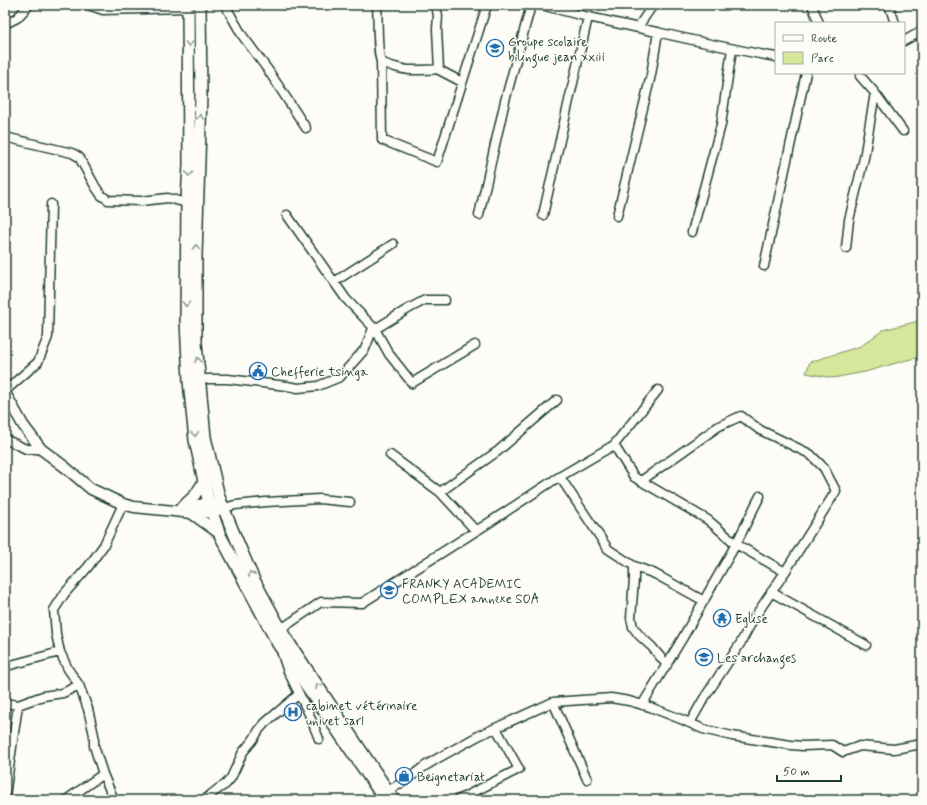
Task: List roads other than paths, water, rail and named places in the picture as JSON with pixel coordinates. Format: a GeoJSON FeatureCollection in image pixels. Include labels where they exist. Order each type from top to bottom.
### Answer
{"type":"FeatureCollection","features":[{"type":"Feature","properties":{"kind":"main road"},"geometry":{"type":"LineString","coordinates":[[200,5],[201,95],[196,256],[196,343],[205,438],[222,505],[253,578],[281,629],[389,797]]}},
{"type":"Feature","properties":{"kind":"main road"},"geometry":{"type":"LineString","coordinates":[[188,6],[189,166],[187,203],[186,320],[189,381],[196,440],[204,481],[219,533],[278,644],[389,797]]}},
{"type":"Feature","properties":{"kind":"street"},"geometry":{"type":"LineString","coordinates":[[5,24],[17,18],[29,5]]}},
{"type":"Feature","properties":{"kind":"street"},"geometry":{"type":"LineString","coordinates":[[88,5],[103,10],[188,6]]}},
{"type":"Feature","properties":{"kind":"street"},"geometry":{"type":"LineString","coordinates":[[226,5],[242,35],[268,70],[306,128]]}},
{"type":"Feature","properties":{"kind":"street"},"geometry":{"type":"LineString","coordinates":[[378,5],[381,61],[382,140],[437,162],[487,5]]}},
{"type":"Feature","properties":{"kind":"street"},"geometry":{"type":"LineString","coordinates":[[436,5],[438,16],[437,29],[439,69]]}},
{"type":"Feature","properties":{"kind":"street"},"geometry":{"type":"LineString","coordinates":[[479,215],[505,101],[531,5]]}},
{"type":"Feature","properties":{"kind":"street"},"geometry":{"type":"LineString","coordinates":[[541,5],[565,8],[588,17],[732,49],[775,57]]}},
{"type":"Feature","properties":{"kind":"street"},"geometry":{"type":"LineString","coordinates":[[638,27],[653,5]]}},
{"type":"Feature","properties":{"kind":"street"},"geometry":{"type":"LineString","coordinates":[[812,5],[818,22]]}},
{"type":"Feature","properties":{"kind":"street"},"geometry":{"type":"LineString","coordinates":[[889,5],[895,22]]}},
{"type":"Feature","properties":{"kind":"street"},"geometry":{"type":"LineString","coordinates":[[543,215],[588,17]]}},
{"type":"Feature","properties":{"kind":"street"},"geometry":{"type":"LineString","coordinates":[[905,40],[922,31]]}},
{"type":"Feature","properties":{"kind":"street"},"geometry":{"type":"LineString","coordinates":[[617,216],[651,75],[658,32]]}},
{"type":"Feature","properties":{"kind":"street"},"geometry":{"type":"LineString","coordinates":[[692,232],[721,125],[732,49]]}},
{"type":"Feature","properties":{"kind":"street"},"geometry":{"type":"LineString","coordinates":[[381,61],[385,64],[410,70],[439,69],[462,82]]}},
{"type":"Feature","properties":{"kind":"street"},"geometry":{"type":"LineString","coordinates":[[764,266],[806,74]]}},
{"type":"Feature","properties":{"kind":"street"},"geometry":{"type":"LineString","coordinates":[[862,74],[902,131]]}},
{"type":"Feature","properties":{"kind":"street"},"geometry":{"type":"LineString","coordinates":[[846,248],[849,220],[864,158],[875,93]]}},
{"type":"Feature","properties":{"kind":"street"},"geometry":{"type":"LineString","coordinates":[[5,135],[9,138],[77,155],[101,195],[108,200],[141,201],[168,198],[187,203]]}},
{"type":"Feature","properties":{"kind":"street"},"geometry":{"type":"LineString","coordinates":[[51,204],[48,337],[38,362],[5,392],[23,425],[41,449],[65,466],[91,489],[123,504],[134,507],[178,509],[211,508]]}},
{"type":"Feature","properties":{"kind":"street"},"geometry":{"type":"LineString","coordinates":[[287,215],[346,299],[376,329],[389,354],[412,383],[475,345]]}},
{"type":"Feature","properties":{"kind":"street"},"geometry":{"type":"LineString","coordinates":[[334,282],[393,244]]}},
{"type":"Feature","properties":{"kind":"street"},"geometry":{"type":"LineString","coordinates":[[200,379],[228,380],[298,388],[318,386],[340,377],[365,349],[372,331],[425,300],[445,300]]}},
{"type":"Feature","properties":{"kind":"street"},"geometry":{"type":"LineString","coordinates":[[281,629],[321,602],[362,603],[614,444],[658,390]]}},
{"type":"Feature","properties":{"kind":"street"},"geometry":{"type":"LineString","coordinates":[[440,492],[498,452],[557,400]]}},
{"type":"Feature","properties":{"kind":"street"},"geometry":{"type":"LineString","coordinates":[[641,481],[719,426],[741,416],[760,430],[810,454],[824,468],[836,491],[754,618],[690,723]]}},
{"type":"Feature","properties":{"kind":"street"},"geometry":{"type":"LineString","coordinates":[[5,439],[26,449],[41,449]]}},
{"type":"Feature","properties":{"kind":"street"},"geometry":{"type":"LineString","coordinates":[[614,444],[634,477],[708,520],[736,544],[785,572]]}},
{"type":"Feature","properties":{"kind":"street"},"geometry":{"type":"LineString","coordinates":[[390,455],[440,492],[476,531]]}},
{"type":"Feature","properties":{"kind":"street"},"geometry":{"type":"LineString","coordinates":[[560,477],[608,549],[634,566],[655,574],[704,601]]}},
{"type":"Feature","properties":{"kind":"street"},"geometry":{"type":"LineString","coordinates":[[178,509],[196,495],[204,481]]}},
{"type":"Feature","properties":{"kind":"street"},"geometry":{"type":"LineString","coordinates":[[642,705],[704,601],[736,544],[760,496]]}},
{"type":"Feature","properties":{"kind":"street"},"geometry":{"type":"LineString","coordinates":[[191,513],[222,505],[319,499],[350,502]]}},
{"type":"Feature","properties":{"kind":"street"},"geometry":{"type":"LineString","coordinates":[[114,800],[103,774],[94,746],[94,735],[88,709],[79,686],[60,652],[56,634],[54,610],[65,593],[104,546],[123,504]]}},
{"type":"Feature","properties":{"kind":"street"},"geometry":{"type":"LineString","coordinates":[[178,509],[191,513],[219,533]]}},
{"type":"Feature","properties":{"kind":"street"},"geometry":{"type":"LineString","coordinates":[[634,566],[631,604],[631,618],[633,627],[652,647],[666,665]]}},
{"type":"Feature","properties":{"kind":"street"},"geometry":{"type":"LineString","coordinates":[[771,592],[866,645]]}},
{"type":"Feature","properties":{"kind":"street"},"geometry":{"type":"LineString","coordinates":[[278,644],[287,669],[309,714],[319,739]]}},
{"type":"Feature","properties":{"kind":"street"},"geometry":{"type":"LineString","coordinates":[[5,665],[7,666],[60,652]]}},
{"type":"Feature","properties":{"kind":"street"},"geometry":{"type":"LineString","coordinates":[[5,703],[18,705],[43,696],[63,693],[79,686]]}},
{"type":"Feature","properties":{"kind":"street"},"geometry":{"type":"LineString","coordinates":[[204,800],[226,784],[231,778],[243,752],[259,730],[298,694]]}},
{"type":"Feature","properties":{"kind":"street"},"geometry":{"type":"LineString","coordinates":[[389,797],[408,779],[440,757],[480,735],[553,702],[611,698],[629,701],[657,710],[703,729],[732,736],[791,746],[832,744],[843,752],[860,746],[894,749],[922,744]]}},
{"type":"Feature","properties":{"kind":"street"},"geometry":{"type":"LineString","coordinates":[[553,702],[588,779]]}},
{"type":"Feature","properties":{"kind":"street"},"geometry":{"type":"LineString","coordinates":[[5,796],[18,705]]}},
{"type":"Feature","properties":{"kind":"street"},"geometry":{"type":"LineString","coordinates":[[458,800],[519,769],[496,728]]}},
{"type":"Feature","properties":{"kind":"street"},"geometry":{"type":"LineString","coordinates":[[66,800],[103,774]]}},
{"type":"Feature","properties":{"kind":"place","name":"Groupe scolaire bilingue jean xxiii"},"geometry":{"type":"Point","coordinates":[495,48]}},
{"type":"Feature","properties":{"kind":"place","name":"Chefferie tsinga"},"geometry":{"type":"Point","coordinates":[258,371]}},
{"type":"Feature","properties":{"kind":"place","name":"FRANKY ACADEMIC COMPLEX annexe SOA"},"geometry":{"type":"Point","coordinates":[389,590]}},
{"type":"Feature","properties":{"kind":"place","name":"Eglise"},"geometry":{"type":"Point","coordinates":[722,618]}},
{"type":"Feature","properties":{"kind":"place","name":"Les archanges"},"geometry":{"type":"Point","coordinates":[704,657]}},
{"type":"Feature","properties":{"kind":"place","name":"cabinet vétérinaire univet sarl"},"geometry":{"type":"Point","coordinates":[293,712]}},
{"type":"Feature","properties":{"kind":"place","name":"Beignetariat"},"geometry":{"type":"Point","coordinates":[404,776]}}]}
